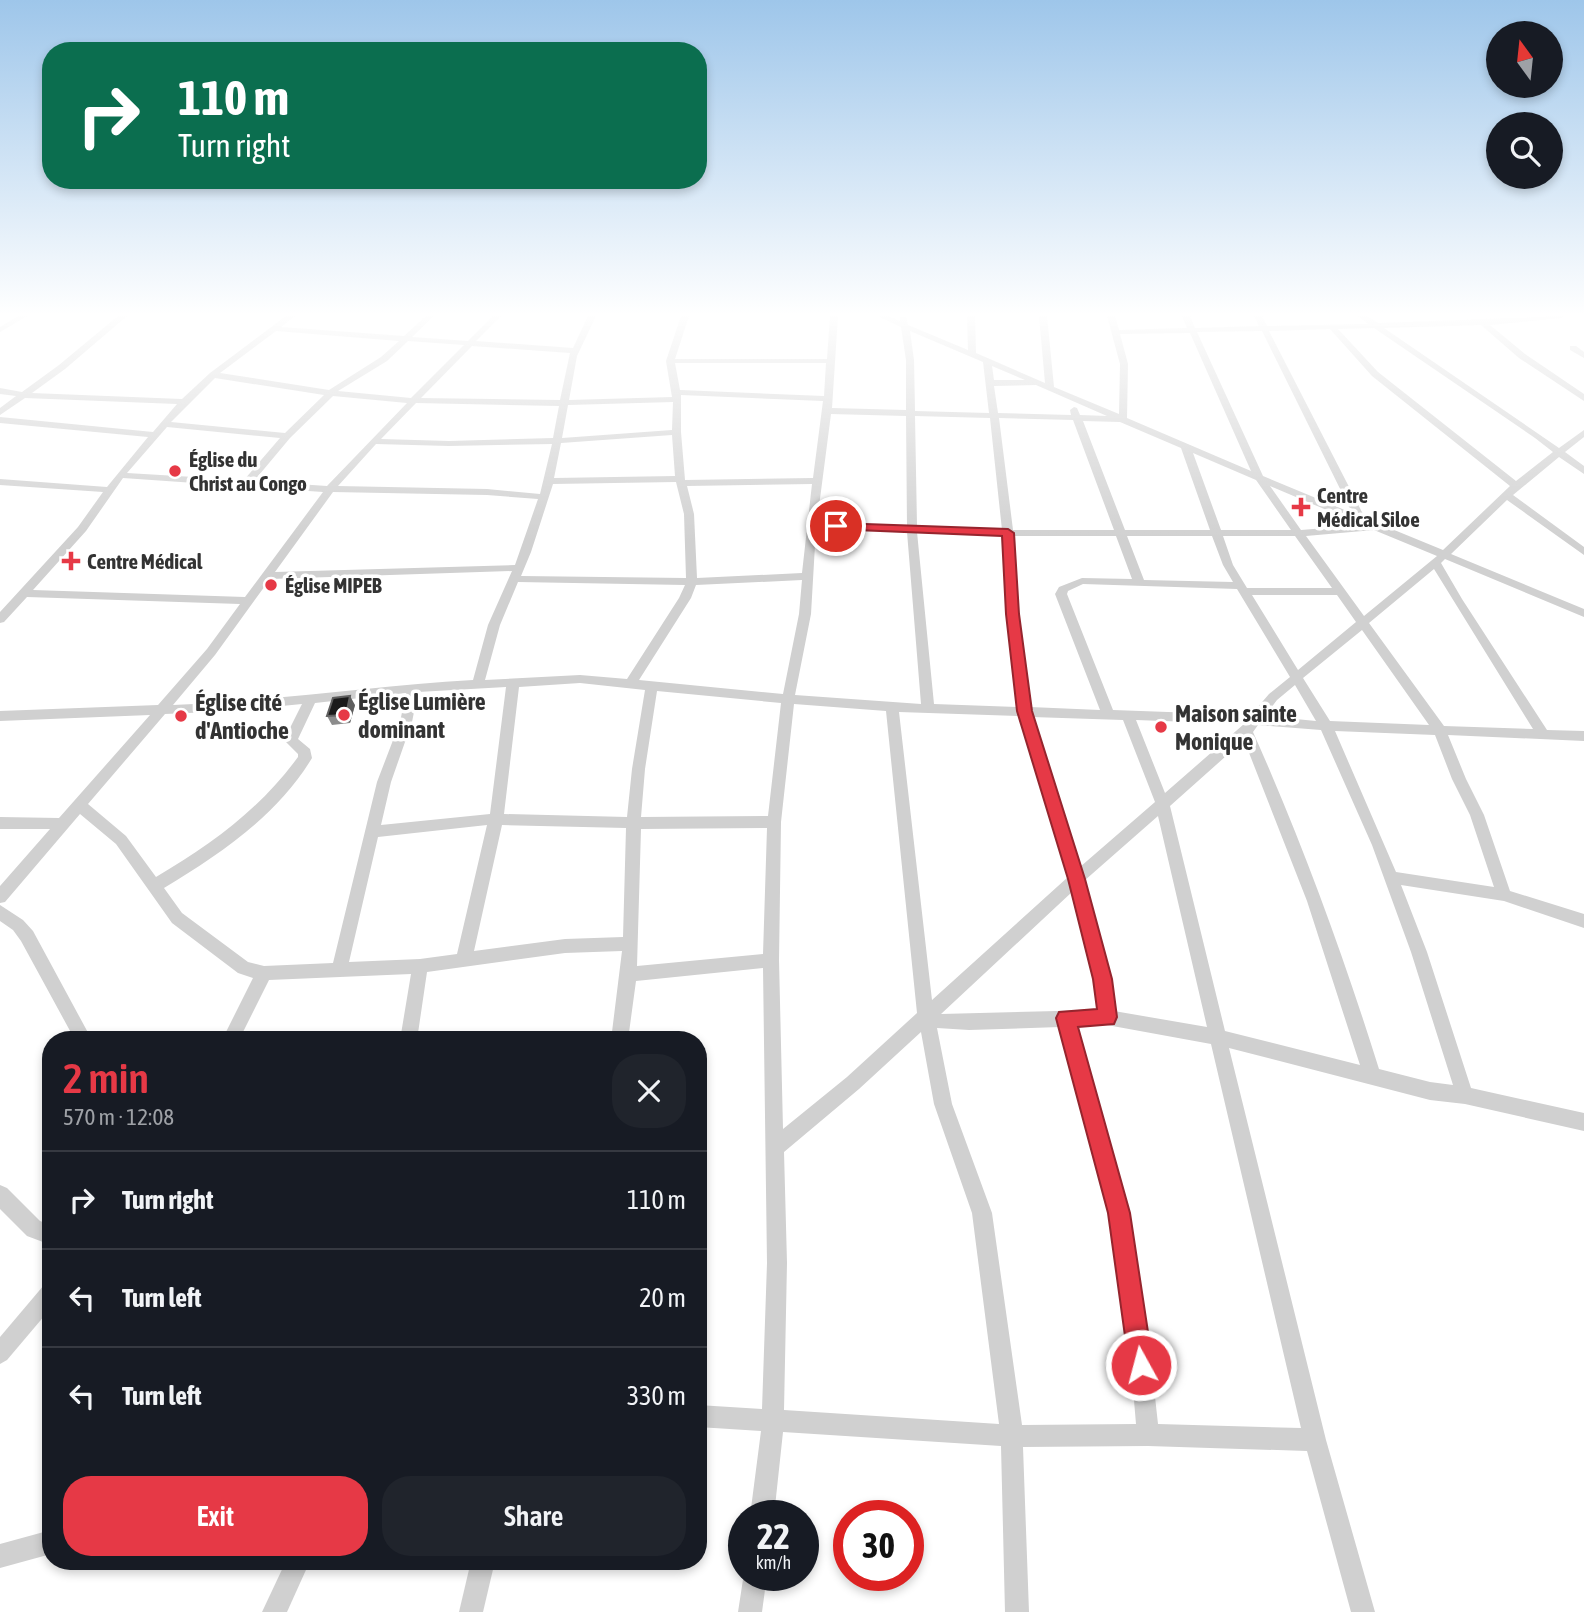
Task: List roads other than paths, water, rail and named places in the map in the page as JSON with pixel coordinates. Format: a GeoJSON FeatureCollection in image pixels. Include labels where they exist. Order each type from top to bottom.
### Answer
{"type":"FeatureCollection","features":[{"type":"Feature","properties":{"kind":"street"},"geometry":{"type":"LineString","coordinates":[[1,391],[23,395],[184,402]]}},
{"type":"Feature","properties":{"kind":"street"},"geometry":{"type":"LineString","coordinates":[[0,412],[28,391]]}},
{"type":"Feature","properties":{"kind":"street"},"geometry":{"type":"LineString","coordinates":[[0,619],[82,529],[120,475],[195,391]]}},
{"type":"Feature","properties":{"kind":"street"},"geometry":{"type":"LineString","coordinates":[[245,485],[287,436],[333,391]]}},
{"type":"Feature","properties":{"kind":"street"},"geometry":{"type":"LineString","coordinates":[[335,391],[414,401],[563,404],[676,395],[827,405],[911,414],[1123,419]]}},
{"type":"Feature","properties":{"kind":"street"},"geometry":{"type":"LineString","coordinates":[[0,897],[211,652],[330,489],[424,391]]}},
{"type":"Feature","properties":{"kind":"street"},"geometry":{"type":"LineString","coordinates":[[478,684],[494,625],[526,552],[549,481],[566,391]]}},
{"type":"Feature","properties":{"kind":"street"},"geometry":{"type":"LineString","coordinates":[[631,683],[685,598],[692,582],[689,514],[681,481],[675,391]]}},
{"type":"Feature","properties":{"kind":"street"},"geometry":{"type":"LineString","coordinates":[[764,1500],[773,1421],[777,1263],[771,960],[774,822],[788,699],[805,614],[811,525],[828,391]]}},
{"type":"Feature","properties":{"kind":"street"},"geometry":{"type":"LineString","coordinates":[[910,391],[912,530],[928,708]]}},
{"type":"Feature","properties":{"kind":"street"},"geometry":{"type":"LineString","coordinates":[[991,391],[1008,533],[1013,614],[1024,711],[1076,879],[1101,972],[1107,1017]]}},
{"type":"Feature","properties":{"kind":"street"},"geometry":{"type":"LineString","coordinates":[[1058,391],[1376,526],[1440,558],[1584,613]]}},
{"type":"Feature","properties":{"kind":"street"},"geometry":{"type":"LineString","coordinates":[[1123,419],[1124,391]]}},
{"type":"Feature","properties":{"kind":"street"},"geometry":{"type":"LineString","coordinates":[[1221,391],[1259,478],[1364,620],[1440,729],[1459,779],[1477,815],[1504,895]]}},
{"type":"Feature","properties":{"kind":"street"},"geometry":{"type":"LineString","coordinates":[[1297,391],[1361,520]]}},
{"type":"Feature","properties":{"kind":"street"},"geometry":{"type":"LineString","coordinates":[[1397,391],[1516,486]]}},
{"type":"Feature","properties":{"kind":"street"},"geometry":{"type":"LineString","coordinates":[[1470,391],[1584,471]]}},
{"type":"Feature","properties":{"kind":"street"},"geometry":{"type":"LineString","coordinates":[[1068,396],[1139,582]]}},
{"type":"Feature","properties":{"kind":"street"},"geometry":{"type":"LineString","coordinates":[[0,420],[154,435]]}},
{"type":"Feature","properties":{"kind":"street"},"geometry":{"type":"LineString","coordinates":[[164,424],[287,436]]}},
{"type":"Feature","properties":{"kind":"street"},"geometry":{"type":"LineString","coordinates":[[374,441],[430,444],[556,440],[676,432]]}},
{"type":"Feature","properties":{"kind":"street"},"geometry":{"type":"LineString","coordinates":[[775,1148],[926,1017],[1249,725],[1273,697],[1440,558],[1516,486],[1584,433]]}},
{"type":"Feature","properties":{"kind":"street"},"geometry":{"type":"LineString","coordinates":[[1185,445],[1216,532],[1241,588],[1326,726],[1391,877],[1465,1095]]}},
{"type":"Feature","properties":{"kind":"street"},"geometry":{"type":"LineString","coordinates":[[120,475],[245,485],[487,492],[544,497]]}},
{"type":"Feature","properties":{"kind":"street"},"geometry":{"type":"LineString","coordinates":[[549,481],[817,481]]}},
{"type":"Feature","properties":{"kind":"street"},"geometry":{"type":"LineString","coordinates":[[0,482],[110,490]]}},
{"type":"Feature","properties":{"kind":"street"},"geometry":{"type":"LineString","coordinates":[[1507,495],[1584,552]]}},
{"type":"Feature","properties":{"kind":"street"},"geometry":{"type":"LineString","coordinates":[[811,525],[1008,533],[1300,533],[1376,526]]}},
{"type":"Feature","properties":{"kind":"street"},"geometry":{"type":"LineString","coordinates":[[1440,558],[1456,599],[1543,734]]}},
{"type":"Feature","properties":{"kind":"street"},"geometry":{"type":"LineString","coordinates":[[267,576],[516,574],[692,582],[808,576]]}},
{"type":"Feature","properties":{"kind":"street"},"geometry":{"type":"LineString","coordinates":[[1108,715],[1061,594],[1068,585],[1082,581],[1139,582],[1343,592]]}},
{"type":"Feature","properties":{"kind":"street"},"geometry":{"type":"LineString","coordinates":[[23,593],[247,601]]}},
{"type":"Feature","properties":{"kind":"street"},"geometry":{"type":"LineString","coordinates":[[0,716],[162,710],[310,700],[413,688],[580,679],[892,706],[1128,716],[1249,725],[1440,729],[1584,736]]}},
{"type":"Feature","properties":{"kind":"street"},"geometry":{"type":"LineString","coordinates":[[464,960],[496,819],[513,682]]}},
{"type":"Feature","properties":{"kind":"street"},"geometry":{"type":"LineString","coordinates":[[621,1031],[630,974],[634,823],[652,685]]}},
{"type":"Feature","properties":{"kind":"street"},"geometry":{"type":"LineString","coordinates":[[339,970],[384,782],[406,722],[413,688]]}},
{"type":"Feature","properties":{"kind":"street"},"geometry":{"type":"LineString","coordinates":[[154,886],[211,853],[276,798],[305,758],[305,752],[291,740],[310,700]]}},
{"type":"Feature","properties":{"kind":"street"},"geometry":{"type":"LineString","coordinates":[[892,706],[926,1017],[943,1104],[982,1213],[1012,1436],[1017,1612]]}},
{"type":"Feature","properties":{"kind":"street"},"geometry":{"type":"LineString","coordinates":[[1128,716],[1162,803],[1315,1440],[1363,1612]]}},
{"type":"Feature","properties":{"kind":"street"},"geometry":{"type":"LineString","coordinates":[[1249,725],[1333,949],[1372,1076]]}},
{"type":"Feature","properties":{"kind":"street"},"geometry":{"type":"LineString","coordinates":[[79,805],[121,840],[177,918],[244,968],[264,973],[420,966],[565,946],[631,944]]}},
{"type":"Feature","properties":{"kind":"street"},"geometry":{"type":"LineString","coordinates":[[371,832],[496,819],[634,823],[774,822]]}},
{"type":"Feature","properties":{"kind":"street"},"geometry":{"type":"LineString","coordinates":[[0,823],[63,824]]}},
{"type":"Feature","properties":{"kind":"street"},"geometry":{"type":"LineString","coordinates":[[1391,877],[1504,895],[1584,921]]}},
{"type":"Feature","properties":{"kind":"street"},"geometry":{"type":"LineString","coordinates":[[0,912],[18,925],[27,936],[79,1031]]}},
{"type":"Feature","properties":{"kind":"street"},"geometry":{"type":"LineString","coordinates":[[630,974],[771,960]]}},
{"type":"Feature","properties":{"kind":"street"},"geometry":{"type":"LineString","coordinates":[[409,1031],[420,966]]}},
{"type":"Feature","properties":{"kind":"street"},"geometry":{"type":"LineString","coordinates":[[235,1031],[264,973]]}},
{"type":"Feature","properties":{"kind":"street"},"geometry":{"type":"LineString","coordinates":[[926,1017],[943,1022],[1107,1017],[1217,1037],[1430,1091],[1465,1095],[1584,1122]]}},
{"type":"Feature","properties":{"kind":"street"},"geometry":{"type":"LineString","coordinates":[[1066,1018],[1119,1213],[1139,1342],[1148,1435]]}},
{"type":"Feature","properties":{"kind":"street"},"geometry":{"type":"LineString","coordinates":[[0,1195],[34,1229],[42,1232]]}},
{"type":"Feature","properties":{"kind":"street"},"geometry":{"type":"LineString","coordinates":[[0,1353],[42,1303]]}},
{"type":"Feature","properties":{"kind":"street"},"geometry":{"type":"LineString","coordinates":[[707,1417],[1012,1436],[1148,1435],[1315,1440]]}},
{"type":"Feature","properties":{"kind":"street"},"geometry":{"type":"LineString","coordinates":[[0,1556],[42,1544]]}},
{"type":"Feature","properties":{"kind":"street"},"geometry":{"type":"LineString","coordinates":[[274,1612],[294,1570]]}},
{"type":"Feature","properties":{"kind":"street"},"geometry":{"type":"LineString","coordinates":[[471,1612],[481,1570]]}},
{"type":"Feature","properties":{"kind":"street"},"geometry":{"type":"LineString","coordinates":[[750,1612],[753,1591]]}},
{"type":"Feature","properties":{"kind":"place","name":"Église du Christ au Congo"},"geometry":{"type":"Point","coordinates":[175,471]}},
{"type":"Feature","properties":{"kind":"place","name":"Centre Médical Siloe"},"geometry":{"type":"Point","coordinates":[1301,507]}},
{"type":"Feature","properties":{"kind":"place","name":"Centre Médical"},"geometry":{"type":"Point","coordinates":[71,561]}},
{"type":"Feature","properties":{"kind":"place","name":"Église MIPEB"},"geometry":{"type":"Point","coordinates":[271,585]}},
{"type":"Feature","properties":{"kind":"place","name":"Église Lumière dominant"},"geometry":{"type":"Point","coordinates":[344,715]}},
{"type":"Feature","properties":{"kind":"place","name":"Église cité d'Antioche"},"geometry":{"type":"Point","coordinates":[181,716]}},
{"type":"Feature","properties":{"kind":"place","name":"Maison sainte Monique"},"geometry":{"type":"Point","coordinates":[1161,727]}}]}
